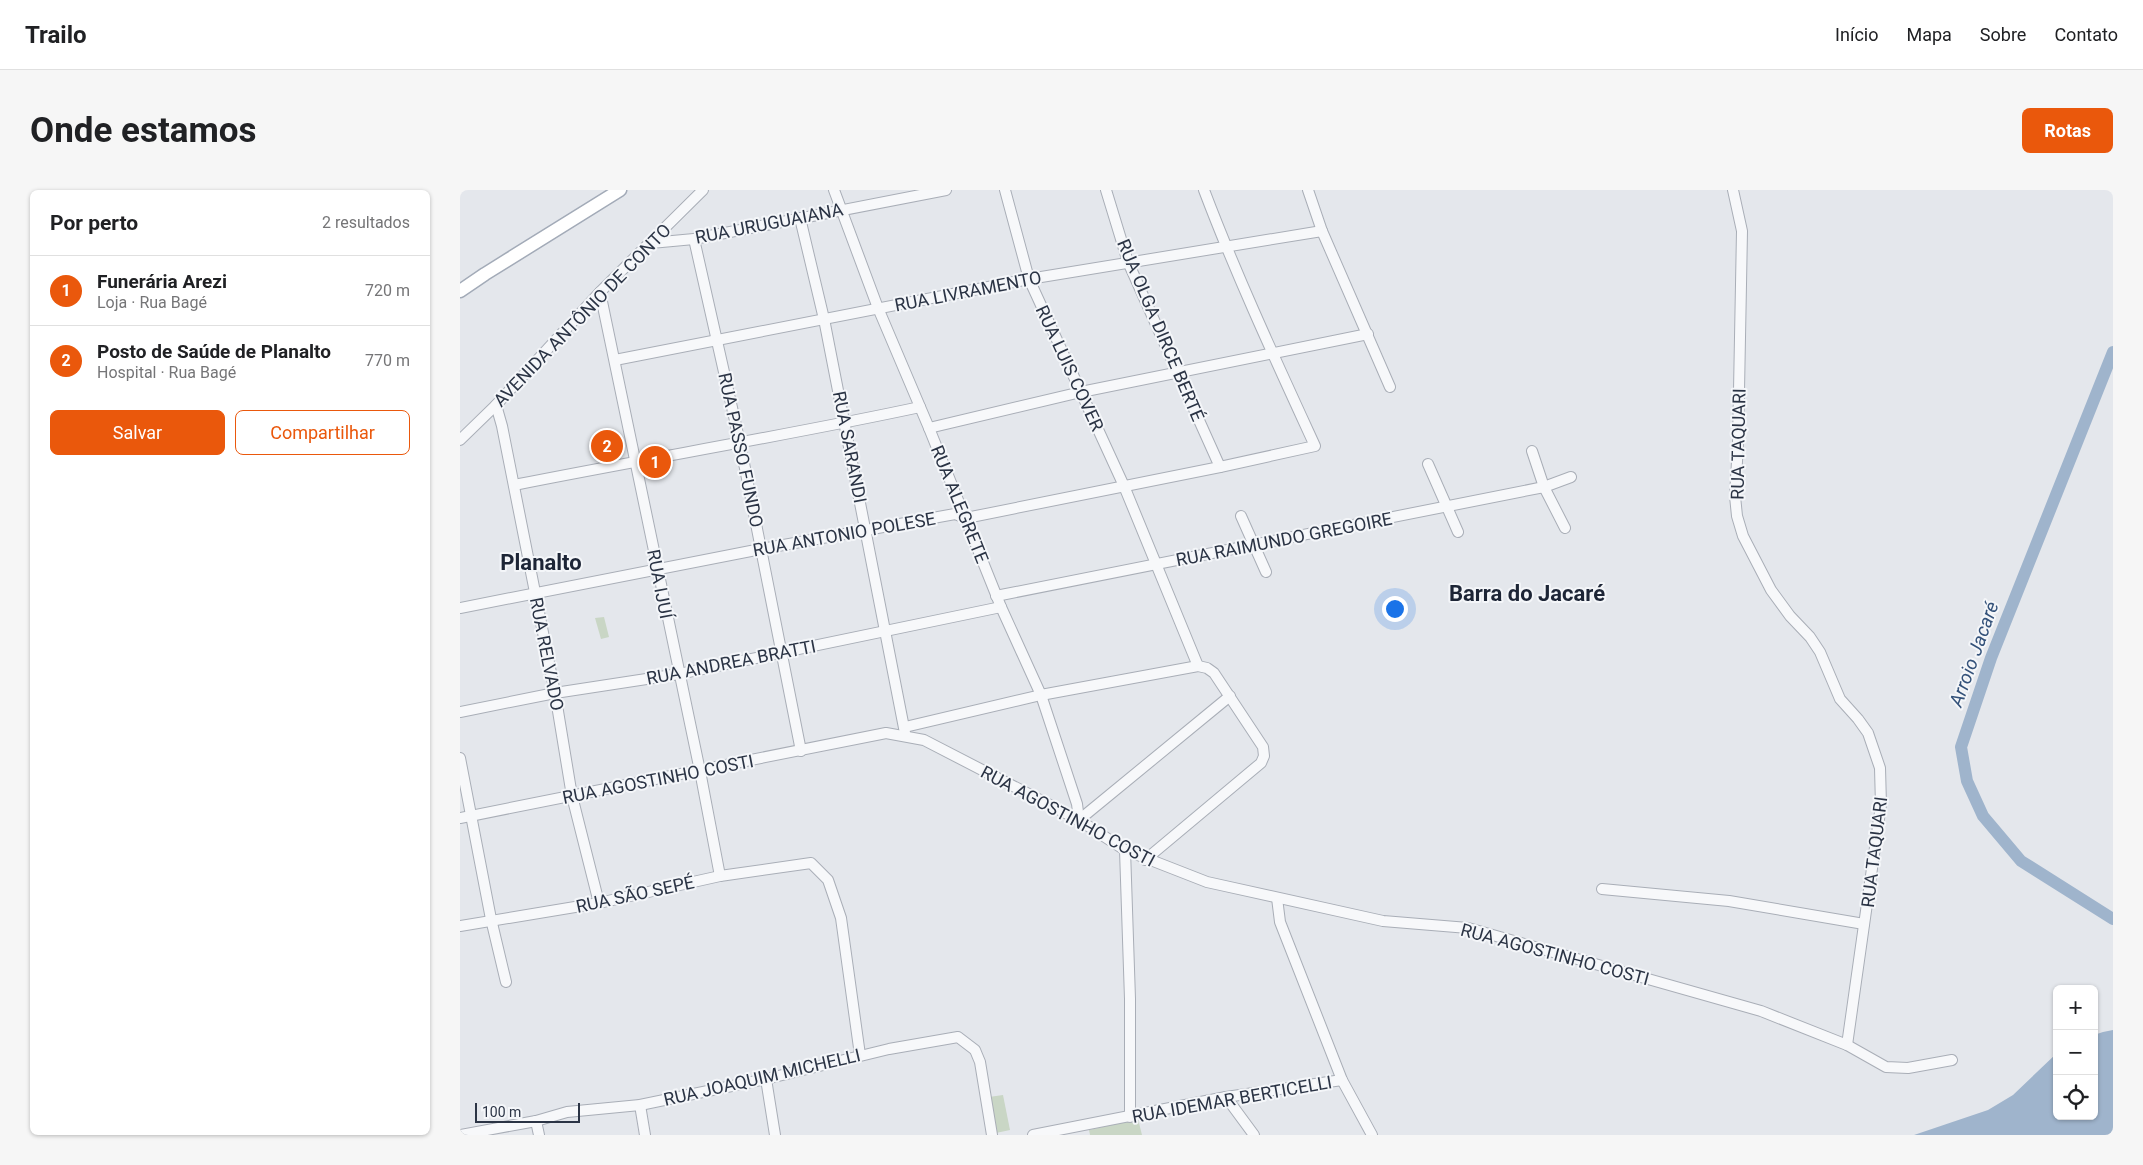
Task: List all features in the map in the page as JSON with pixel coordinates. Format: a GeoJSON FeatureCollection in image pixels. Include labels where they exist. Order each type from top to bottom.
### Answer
{"type":"FeatureCollection","features":[{"type":"Feature","properties":{"kind":"main road"},"geometry":{"type":"LineString","coordinates":[[460,291],[620,190]]}},
{"type":"Feature","properties":{"kind":"street","name":"AVENIDA ANTÔNIO DE CONTO"},"geometry":{"type":"LineString","coordinates":[[460,440],[496,405],[600,292],[703,190]]}},
{"type":"Feature","properties":{"kind":"street","name":"RUA ALEGRETE"},"geometry":{"type":"LineString","coordinates":[[834,190],[878,308],[966,518],[996,596],[1041,695],[1076,804],[1079,820]]}},
{"type":"Feature","properties":{"kind":"street","name":"RUA URUGUAIANA"},"geometry":{"type":"LineString","coordinates":[[651,243],[694,238],[946,190]]}},
{"type":"Feature","properties":{"kind":"street","name":"RUA LUIS COVER"},"geometry":{"type":"LineString","coordinates":[[1004,190],[1029,279],[1124,486],[1198,666]]}},
{"type":"Feature","properties":{"kind":"street","name":"RUA OLGA DIRCE BERTÉ"},"geometry":{"type":"LineString","coordinates":[[1106,190],[1128,262],[1220,467]]}},
{"type":"Feature","properties":{"kind":"street"},"geometry":{"type":"LineString","coordinates":[[1204,190],[1272,354]]}},
{"type":"Feature","properties":{"kind":"street"},"geometry":{"type":"LineString","coordinates":[[1308,190],[1322,230],[1390,387]]}},
{"type":"Feature","properties":{"kind":"street","name":"RUA TAQUARI"},"geometry":{"type":"LineString","coordinates":[[1733,190],[1742,231],[1735,496],[1737,516],[1743,536],[1771,590],[1820,652],[1837,694],[1846,708],[1863,726],[1875,750],[1880,768],[1881,805],[1847,1045]]}},
{"type":"Feature","properties":{"kind":"street","name":"RUA SARANDI"},"geometry":{"type":"LineString","coordinates":[[800,218],[824,319],[905,731]]}},
{"type":"Feature","properties":{"kind":"street","name":"RUA LIVRAMENTO"},"geometry":{"type":"LineString","coordinates":[[615,360],[1029,279],[1322,230]]}},
{"type":"Feature","properties":{"kind":"street","name":"RUA PASSO FUNDO"},"geometry":{"type":"LineString","coordinates":[[694,238],[740,443],[801,751]]}},
{"type":"Feature","properties":{"kind":"street","name":"RUA IJUÍ"},"geometry":{"type":"LineString","coordinates":[[600,292],[700,770],[720,876]]}},
{"type":"Feature","properties":{"kind":"street"},"geometry":{"type":"LineString","coordinates":[[929,428],[1081,392],[1368,334]]}},
{"type":"Feature","properties":{"kind":"street","name":"RUA ANTONIO POLESE"},"geometry":{"type":"LineString","coordinates":[[460,608],[762,549],[955,514],[966,518],[1315,446],[1272,354]]}},
{"type":"Feature","properties":{"kind":"street","name":"RUA RELVADO"},"geometry":{"type":"LineString","coordinates":[[496,405],[514,485],[555,693],[572,796],[599,903]]}},
{"type":"Feature","properties":{"kind":"street"},"geometry":{"type":"LineString","coordinates":[[514,485],[845,423],[920,407]]}},
{"type":"Feature","properties":{"kind":"street"},"geometry":{"type":"LineString","coordinates":[[1532,451],[1544,487],[1566,528]]}},
{"type":"Feature","properties":{"kind":"street"},"geometry":{"type":"LineString","coordinates":[[1428,464],[1448,505],[1458,532]]}},
{"type":"Feature","properties":{"kind":"street","name":"RUA RAIMUNDO GREGOIRE"},"geometry":{"type":"LineString","coordinates":[[996,596],[1544,487],[1571,477]]}},
{"type":"Feature","properties":{"kind":"street"},"geometry":{"type":"LineString","coordinates":[[1241,516],[1266,572]]}},
{"type":"Feature","properties":{"kind":"street","name":"RUA ANDREA BRATTI"},"geometry":{"type":"LineString","coordinates":[[460,712],[555,693],[679,674],[1001,607]]}},
{"type":"Feature","properties":{"kind":"street"},"geometry":{"type":"LineString","coordinates":[[905,731],[1041,695],[1198,666],[1207,668],[1214,673],[1264,747],[1264,756],[1261,763],[1145,860]]}},
{"type":"Feature","properties":{"kind":"street"},"geometry":{"type":"LineString","coordinates":[[1079,820],[1230,696]]}},
{"type":"Feature","properties":{"kind":"street","name":"RUA AGOSTINHO COSTI"},"geometry":{"type":"LineString","coordinates":[[460,818],[886,733],[905,731],[1079,820],[1125,850],[1145,860],[1207,882],[1384,921],[1468,928],[1761,1011],[1847,1045],[1886,1067],[1908,1068],[1952,1060]]}},
{"type":"Feature","properties":{"kind":"street"},"geometry":{"type":"LineString","coordinates":[[460,758],[491,919],[506,982]]}},
{"type":"Feature","properties":{"kind":"street"},"geometry":{"type":"LineString","coordinates":[[1125,850],[1130,999],[1130,1117]]}},
{"type":"Feature","properties":{"kind":"street","name":"RUA SÃO SEPÉ"},"geometry":{"type":"LineString","coordinates":[[460,926],[491,919],[599,903],[720,876],[810,863],[828,880],[841,918],[860,1055]]}},
{"type":"Feature","properties":{"kind":"street"},"geometry":{"type":"LineString","coordinates":[[1602,889],[1729,901],[1864,924]]}},
{"type":"Feature","properties":{"kind":"street"},"geometry":{"type":"LineString","coordinates":[[1278,898],[1280,922],[1342,1080],[1372,1135]]}},
{"type":"Feature","properties":{"kind":"street","name":"RUA JOAQUIM MICHELLI"},"geometry":{"type":"LineString","coordinates":[[460,1135],[536,1121],[567,1112],[640,1105],[766,1080],[860,1055],[958,1037],[975,1050],[980,1062],[992,1135]]}},
{"type":"Feature","properties":{"kind":"street"},"geometry":{"type":"LineString","coordinates":[[766,1080],[775,1135]]}},
{"type":"Feature","properties":{"kind":"street","name":"RUA IDEMAR BERTICELLI"},"geometry":{"type":"LineString","coordinates":[[1033,1135],[1226,1097],[1342,1080]]}},
{"type":"Feature","properties":{"kind":"street"},"geometry":{"type":"LineString","coordinates":[[1226,1097],[1254,1135]]}},
{"type":"Feature","properties":{"kind":"street"},"geometry":{"type":"LineString","coordinates":[[640,1105],[645,1135]]}},
{"type":"Feature","properties":{"kind":"street"},"geometry":{"type":"LineString","coordinates":[[536,1121],[539,1135]]}},
{"type":"Feature","properties":{"kind":"green space"},"geometry":{"type":"Polygon","coordinates":[[[604,617],[609,637],[601,639],[595,618],[604,617]]]}},
{"type":"Feature","properties":{"kind":"green space"},"geometry":{"type":"Polygon","coordinates":[[[1003,1095],[1010,1130],[996,1133],[989,1097],[1003,1095]]]}},
{"type":"Feature","properties":{"kind":"green space"},"geometry":{"type":"Polygon","coordinates":[[[1138,1119],[1142,1135],[1090,1135],[1089,1130],[1138,1119]]]}},
{"type":"Feature","properties":{"kind":"water"},"geometry":{"type":"Polygon","coordinates":[[[2113,1030],[2113,1135],[1914,1135],[1988,1110],[2013,1095],[2053,1057],[2053,1120],[2098,1120],[2098,1034],[2113,1030]]]}},
{"type":"Feature","properties":{"kind":"waterway","name":"Arroio Jacaré"},"geometry":{"type":"LineString","coordinates":[[2113,352],[1991,658],[1961,747],[1967,781],[1983,816],[2021,861],[2113,919]]}},
{"type":"Feature","properties":{"kind":"place","name":"Posto de Saúde de Planalto"},"geometry":{"type":"Point","coordinates":[607,446]}},
{"type":"Feature","properties":{"kind":"place","name":"Funerária Arezi"},"geometry":{"type":"Point","coordinates":[655,462]}},
{"type":"Feature","properties":{"kind":"district","name":"Planalto"},"geometry":{"type":"Point","coordinates":[541,562]}},
{"type":"Feature","properties":{"kind":"district","name":"Barra do Jacaré"},"geometry":{"type":"Point","coordinates":[1527,593]}}]}
